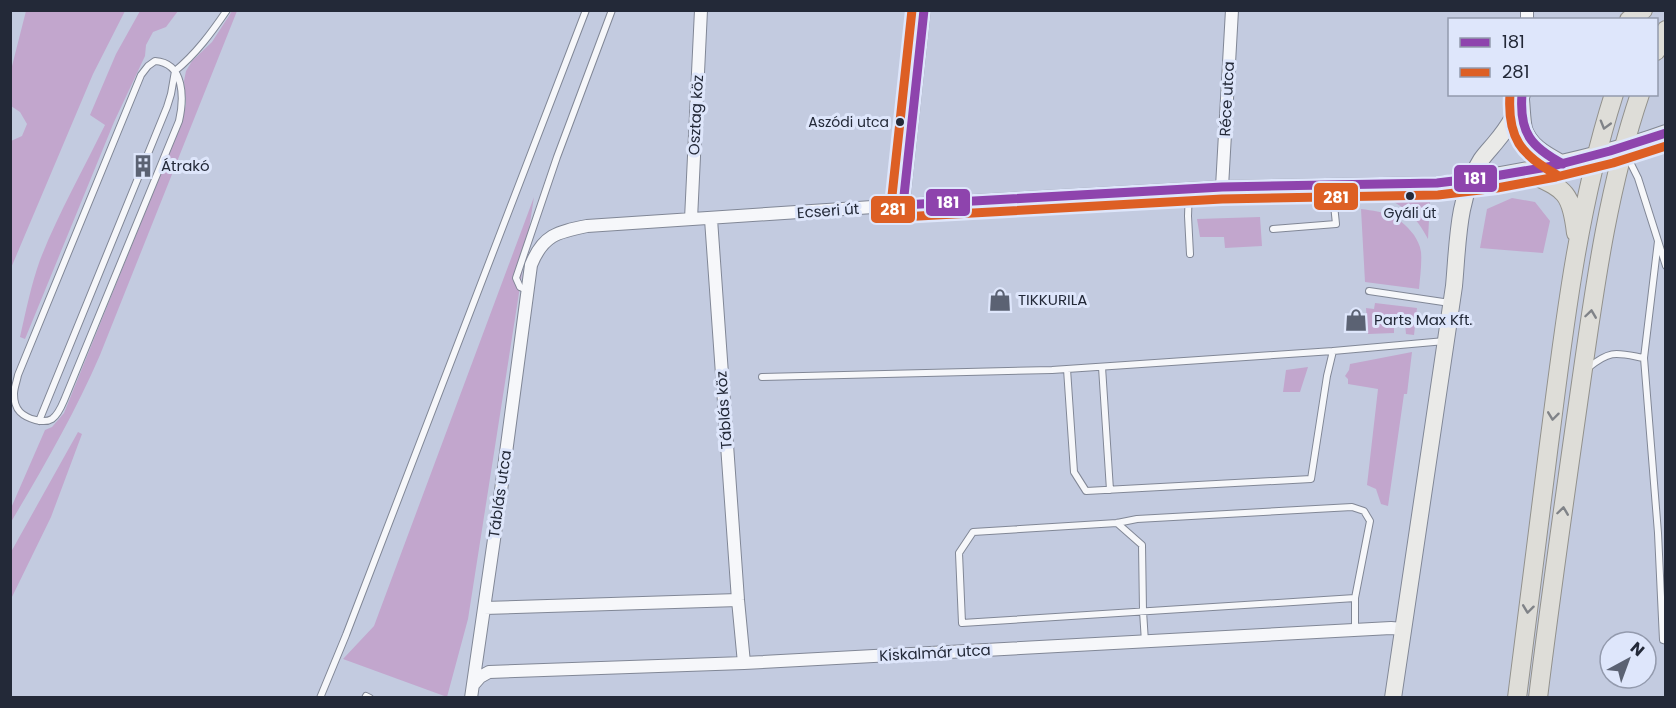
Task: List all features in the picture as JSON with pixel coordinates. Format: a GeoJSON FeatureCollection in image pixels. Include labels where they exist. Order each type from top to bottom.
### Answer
{"type":"FeatureCollection","features":[{"type":"Feature","properties":{"kind":"main road"},"geometry":{"type":"LineString","coordinates":[[1658,46],[1665,30]]}},
{"type":"Feature","properties":{"kind":"main road"},"geometry":{"type":"LineString","coordinates":[[1517,698],[1560,357],[1577,246],[1596,156],[1613,96]]}},
{"type":"Feature","properties":{"kind":"main road"},"geometry":{"type":"LineString","coordinates":[[1538,698],[1596,278],[1611,198],[1623,148],[1639,96]]}},
{"type":"Feature","properties":{"kind":"main road"},"geometry":{"type":"LineString","coordinates":[[1527,172],[1556,186],[1568,198],[1574,218],[1577,246]]}},
{"type":"Feature","properties":{"kind":"street","name":"Osztag köz"},"geometry":{"type":"LineString","coordinates":[[691,219],[701,10]]}},
{"type":"Feature","properties":{"kind":"street"},"geometry":{"type":"LineString","coordinates":[[903,205],[924,10]]}},
{"type":"Feature","properties":{"kind":"street","name":"Réce utca"},"geometry":{"type":"LineString","coordinates":[[1222,188],[1232,10]]}},
{"type":"Feature","properties":{"kind":"street"},"geometry":{"type":"LineString","coordinates":[[1522,96],[1524,129],[1530,141],[1543,153],[1563,164]]}},
{"type":"Feature","properties":{"kind":"street"},"geometry":{"type":"LineString","coordinates":[[1393,698],[1451,303],[1461,218],[1470,180],[1481,159],[1503,132],[1522,96]]}},
{"type":"Feature","properties":{"kind":"street","name":"Ecseri út"},"geometry":{"type":"LineString","coordinates":[[560,231],[587,226],[691,219],[1189,189],[1437,183],[1527,172],[1596,156],[1665,133]]}},
{"type":"Feature","properties":{"kind":"street","name":"Táblás köz"},"geometry":{"type":"LineString","coordinates":[[711,219],[744,663]]}},
{"type":"Feature","properties":{"kind":"street","name":"Táblás utca"},"geometry":{"type":"LineString","coordinates":[[472,691],[531,265],[536,253],[545,242],[560,231]]}},
{"type":"Feature","properties":{"kind":"street"},"geometry":{"type":"LineString","coordinates":[[484,608],[738,600]]}},
{"type":"Feature","properties":{"kind":"street","name":"Kiskalmár utca"},"geometry":{"type":"LineString","coordinates":[[472,691],[480,677],[489,672],[744,663],[1402,629]]}},
{"type":"Feature","properties":{"kind":"lane"},"geometry":{"type":"LineString","coordinates":[[39,421],[167,107],[175,71],[186,62],[227,10]]}},
{"type":"Feature","properties":{"kind":"lane"},"geometry":{"type":"LineString","coordinates":[[320,698],[586,10]]}},
{"type":"Feature","properties":{"kind":"lane","name":"Táblás utca"},"geometry":{"type":"LineString","coordinates":[[527,290],[520,287],[516,278],[557,157],[612,10]]}},
{"type":"Feature","properties":{"kind":"lane"},"geometry":{"type":"LineString","coordinates":[[155,61],[169,64],[175,71],[182,94],[179,121],[65,398],[57,414],[45,422],[39,421],[21,412],[16,405],[14,394],[18,375],[141,75],[155,61]]}},
{"type":"Feature","properties":{"kind":"lane"},"geometry":{"type":"LineString","coordinates":[[1623,148],[1638,177],[1665,266]]}},
{"type":"Feature","properties":{"kind":"lane"},"geometry":{"type":"LineString","coordinates":[[1273,229],[1336,224],[1332,186]]}},
{"type":"Feature","properties":{"kind":"lane"},"geometry":{"type":"LineString","coordinates":[[1189,189],[1190,254]]}},
{"type":"Feature","properties":{"kind":"lane"},"geometry":{"type":"LineString","coordinates":[[1658,241],[1644,358],[1658,533],[1662,639],[1665,641]]}},
{"type":"Feature","properties":{"kind":"lane"},"geometry":{"type":"LineString","coordinates":[[1369,291],[1451,303]]}},
{"type":"Feature","properties":{"kind":"lane"},"geometry":{"type":"LineString","coordinates":[[762,377],[1067,369],[1333,351],[1445,340]]}},
{"type":"Feature","properties":{"kind":"lane"},"geometry":{"type":"LineString","coordinates":[[1067,369],[1074,472],[1086,491],[1311,479],[1333,351]]}},
{"type":"Feature","properties":{"kind":"lane"},"geometry":{"type":"LineString","coordinates":[[1583,372],[1598,359],[1616,352],[1644,358]]}},
{"type":"Feature","properties":{"kind":"lane"},"geometry":{"type":"LineString","coordinates":[[1102,367],[1110,490]]}},
{"type":"Feature","properties":{"kind":"lane"},"geometry":{"type":"LineString","coordinates":[[1355,598],[962,623],[959,553],[973,532],[1117,523],[1137,519],[1352,507],[1364,511],[1370,521],[1355,598],[1355,630]]}},
{"type":"Feature","properties":{"kind":"lane"},"geometry":{"type":"LineString","coordinates":[[1117,523],[1142,545],[1145,642]]}},
{"type":"Feature","properties":{"kind":"lane"},"geometry":{"type":"LineString","coordinates":[[1658,533],[1665,534]]}},
{"type":"Feature","properties":{"kind":"lane"},"geometry":{"type":"LineString","coordinates":[[365,698],[366,696],[370,698]]}},
{"type":"Feature","properties":{"kind":"shaded area"},"geometry":{"type":"Polygon","coordinates":[[[26,11],[125,11],[93,74],[11,268],[11,141],[22,136],[27,124],[20,112],[11,106],[11,70],[26,11]]]}},
{"type":"Feature","properties":{"kind":"shaded area"},"geometry":{"type":"Polygon","coordinates":[[[140,11],[178,11],[166,27],[153,32],[146,45],[145,56],[114,122],[25,339],[20,337],[40,260],[105,125],[90,115],[116,54],[140,11]]]}},
{"type":"Feature","properties":{"kind":"shaded area"},"geometry":{"type":"Polygon","coordinates":[[[232,11],[237,11],[100,355],[47,461],[11,522],[11,508],[45,430],[52,427],[64,413],[182,121],[186,104],[184,81],[186,71],[192,61],[212,42],[232,11]]]}},
{"type":"Feature","properties":{"kind":"shaded area"},"geometry":{"type":"Polygon","coordinates":[[[534,197],[468,619],[447,697],[343,659],[374,626],[534,197]]]}},
{"type":"Feature","properties":{"kind":"shaded area"},"geometry":{"type":"Polygon","coordinates":[[[1512,198],[1535,202],[1550,221],[1543,253],[1480,248],[1487,209],[1512,198]]]}},
{"type":"Feature","properties":{"kind":"shaded area"},"geometry":{"type":"Polygon","coordinates":[[[1430,201],[1428,239],[1414,218],[1394,202],[1430,201]]]}},
{"type":"Feature","properties":{"kind":"shaded area"},"geometry":{"type":"Polygon","coordinates":[[[1361,209],[1391,216],[1403,223],[1414,235],[1421,252],[1419,289],[1365,282],[1361,209]]]}},
{"type":"Feature","properties":{"kind":"shaded area"},"geometry":{"type":"Polygon","coordinates":[[[1260,217],[1262,246],[1225,248],[1224,237],[1200,237],[1197,219],[1260,217]]]}},
{"type":"Feature","properties":{"kind":"shaded area"},"geometry":{"type":"Polygon","coordinates":[[[1375,303],[1417,308],[1414,335],[1406,334],[1405,324],[1394,324],[1394,333],[1368,334],[1366,308],[1374,309],[1375,303]]]}},
{"type":"Feature","properties":{"kind":"shaded area"},"geometry":{"type":"Polygon","coordinates":[[[1412,352],[1388,506],[1381,504],[1376,489],[1367,485],[1378,389],[1348,384],[1345,376],[1350,364],[1412,352]]]}},
{"type":"Feature","properties":{"kind":"shaded area"},"geometry":{"type":"Polygon","coordinates":[[[1308,367],[1300,392],[1283,392],[1286,370],[1308,367]]]}},
{"type":"Feature","properties":{"kind":"shaded area"},"geometry":{"type":"Polygon","coordinates":[[[78,432],[82,434],[51,517],[11,599],[11,552],[78,432]]]}},
{"type":"Feature","properties":{"kind":"transit line","name":"281"},"geometry":{"type":"LineString","coordinates":[[912,10],[891,205],[894,212],[901,217],[1222,199],[1438,195],[1497,188],[1556,177],[1613,163],[1666,146]]}},
{"type":"Feature","properties":{"kind":"transit line","name":"181"},"geometry":{"type":"LineString","coordinates":[[924,10],[903,205],[1222,187],[1437,183],[1553,166],[1666,133]]}},
{"type":"Feature","properties":{"kind":"transit line","name":"281"},"geometry":{"type":"LineString","coordinates":[[1510,96],[1511,122],[1519,144],[1534,160],[1557,175]]}},
{"type":"Feature","properties":{"kind":"transit line","name":"181"},"geometry":{"type":"LineString","coordinates":[[1522,96],[1523,119],[1529,137],[1535,145],[1563,164]]}},
{"type":"Feature","properties":{"kind":"place","name":"Aszódi utca"},"geometry":{"type":"Point","coordinates":[900,122]}},
{"type":"Feature","properties":{"kind":"place","name":"Átrakó"},"geometry":{"type":"Point","coordinates":[143,166]}},
{"type":"Feature","properties":{"kind":"place","name":"Gyáli út"},"geometry":{"type":"Point","coordinates":[1410,196]}},
{"type":"Feature","properties":{"kind":"place","name":"TIKKURILA"},"geometry":{"type":"Point","coordinates":[1000,300]}},
{"type":"Feature","properties":{"kind":"place","name":"Parts Max Kft."},"geometry":{"type":"Point","coordinates":[1356,320]}}]}
